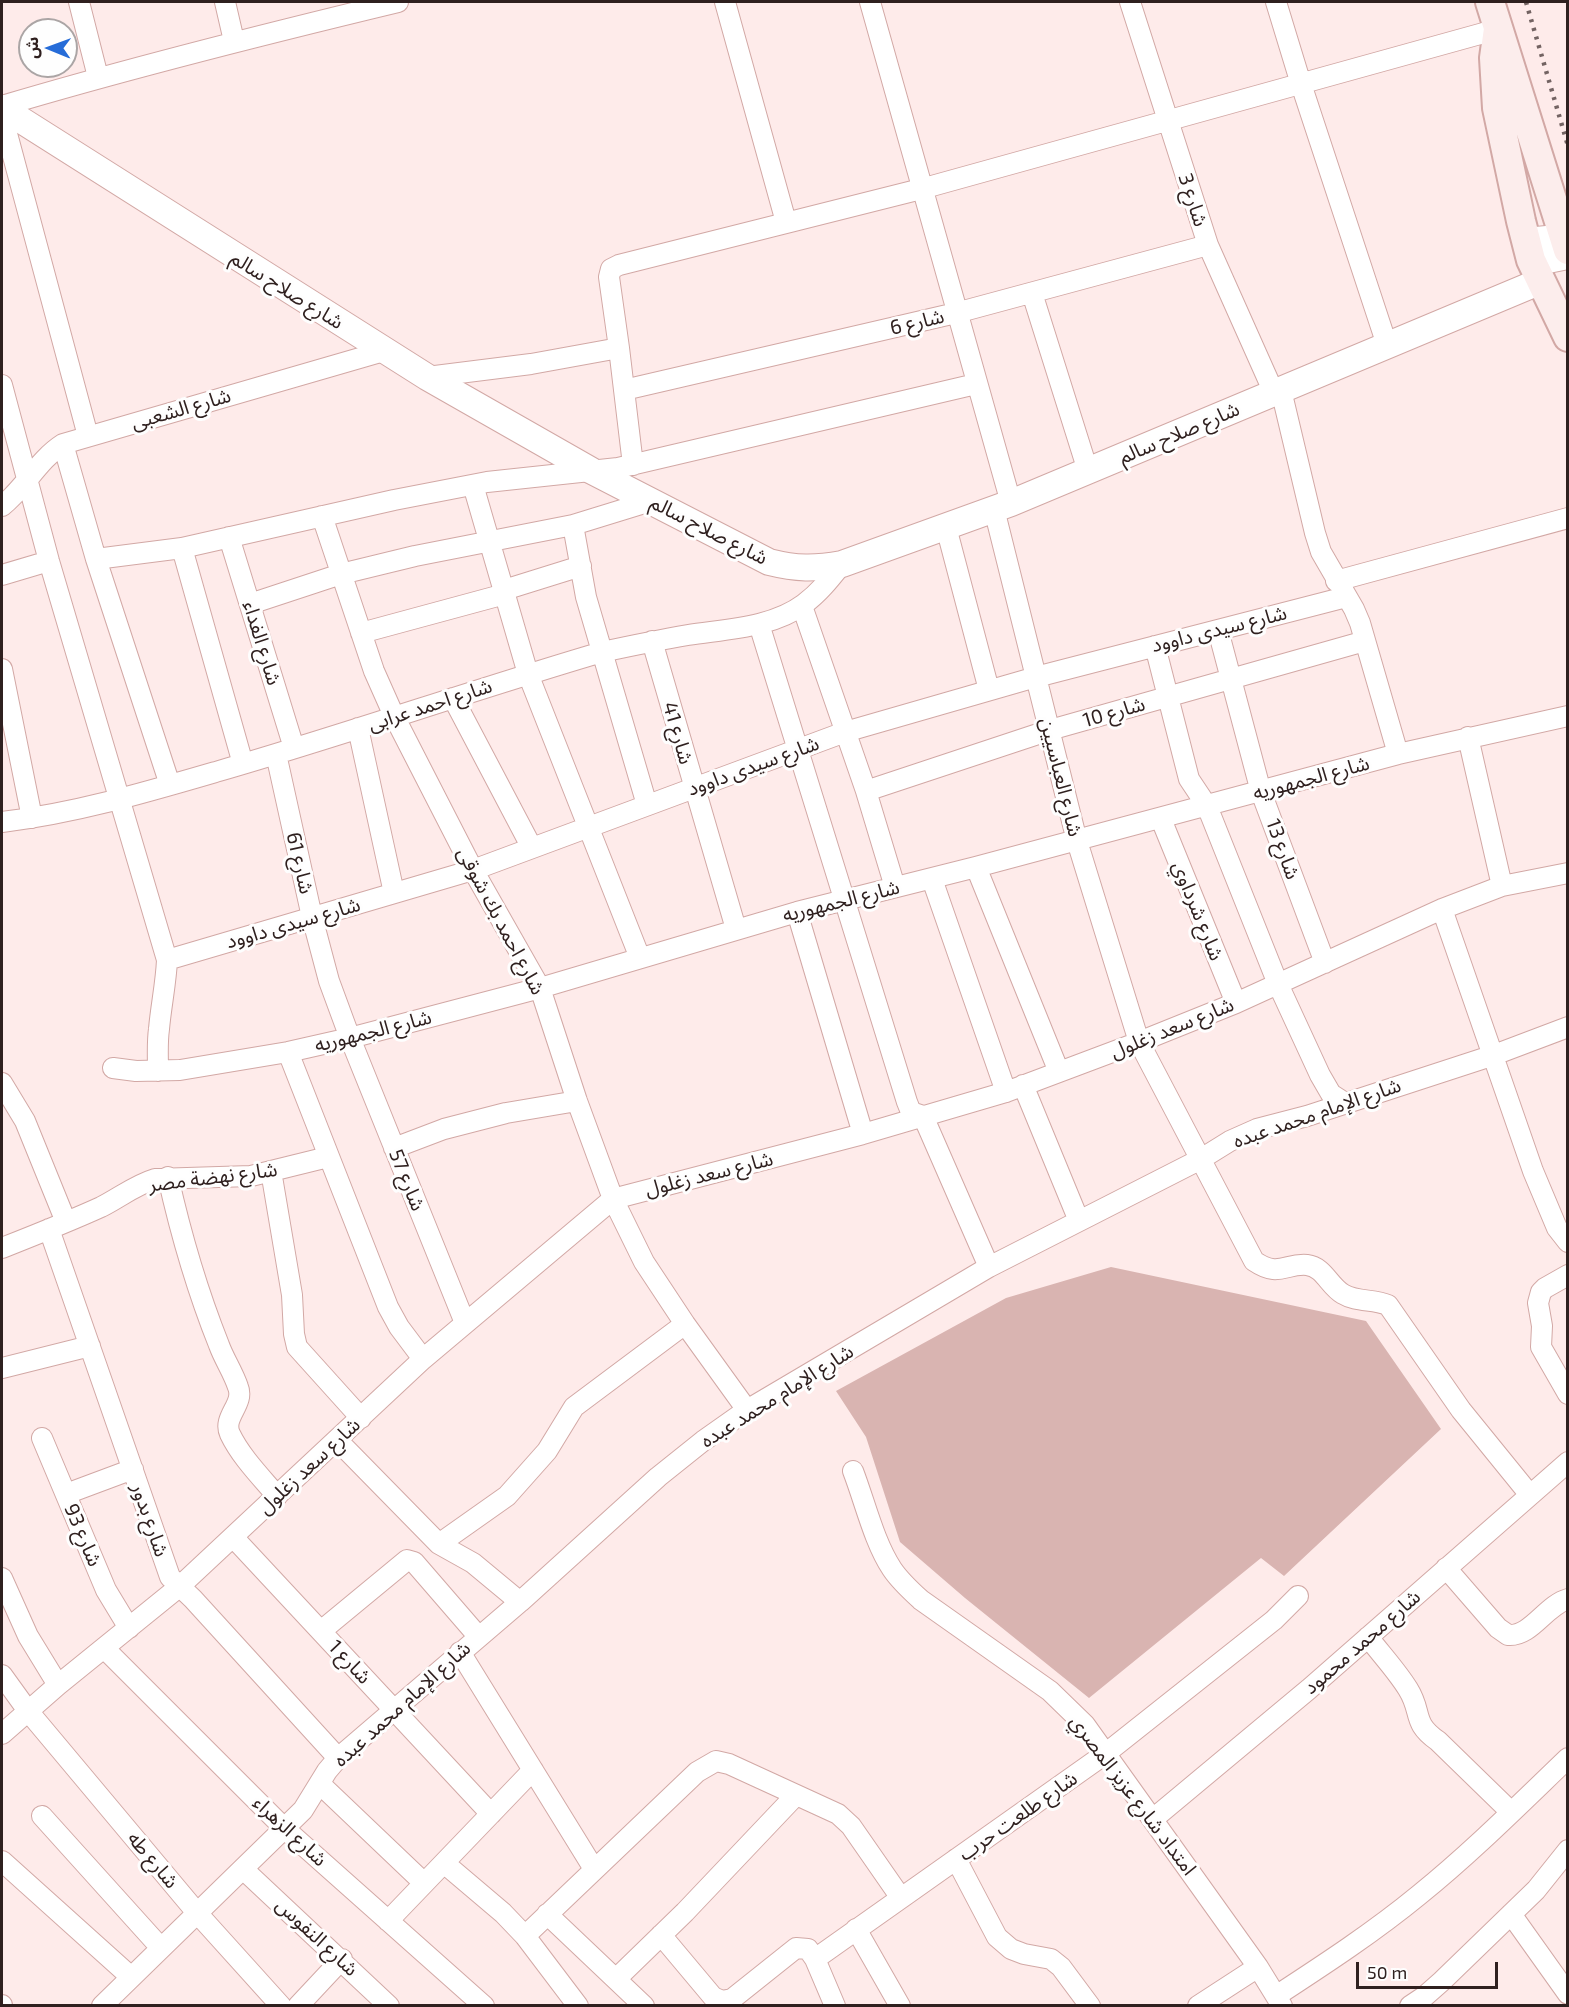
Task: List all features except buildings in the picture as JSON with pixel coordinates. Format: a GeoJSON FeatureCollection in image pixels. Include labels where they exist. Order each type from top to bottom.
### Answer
{"type":"FeatureCollection","features":[{"type":"Feature","properties":{"kind":"main road"},"geometry":{"type":"LineString","coordinates":[[1490,2],[1567,245]]}},
{"type":"Feature","properties":{"kind":"main road"},"geometry":{"type":"LineString","coordinates":[[1498,29],[1494,58],[1497,108],[1533,262],[1568,337]]}},
{"type":"Feature","properties":{"kind":"street"},"geometry":{"type":"LineString","coordinates":[[79,2],[98,77]]}},
{"type":"Feature","properties":{"kind":"street"},"geometry":{"type":"LineString","coordinates":[[225,2],[234,41]]}},
{"type":"Feature","properties":{"kind":"street"},"geometry":{"type":"LineString","coordinates":[[2,107],[98,77],[234,41],[398,2]]}},
{"type":"Feature","properties":{"kind":"street"},"geometry":{"type":"LineString","coordinates":[[724,2],[786,222]]}},
{"type":"Feature","properties":{"kind":"street","name":"شارع العباسيين"},"geometry":{"type":"LineString","coordinates":[[870,2],[976,384],[1036,677],[1077,841],[1139,1042],[1254,1261],[1271,1269],[1312,1266],[1343,1294],[1388,1305],[1461,1410],[1530,1495]]}},
{"type":"Feature","properties":{"kind":"street","name":"شارع 3"},"geometry":{"type":"LineString","coordinates":[[1130,2],[1208,245],[1277,391],[1321,552],[1354,609],[1398,754]]}},
{"type":"Feature","properties":{"kind":"street"},"geometry":{"type":"LineString","coordinates":[[1276,2],[1387,345]]}},
{"type":"Feature","properties":{"kind":"street"},"geometry":{"type":"LineString","coordinates":[[633,465],[610,286],[611,269],[629,262],[921,189],[1498,29]]}},
{"type":"Feature","properties":{"kind":"street","name":"شارع صلاح سالم"},"geometry":{"type":"LineString","coordinates":[[2,107],[427,377],[592,471],[769,562],[793,568],[842,564],[1002,506],[1088,471],[1387,345],[1567,245]]}},
{"type":"Feature","properties":{"kind":"street"},"geometry":{"type":"LineString","coordinates":[[2,115],[88,436]]}},
{"type":"Feature","properties":{"kind":"street","name":"شارع 6"},"geometry":{"type":"LineString","coordinates":[[624,390],[956,312],[1208,245]]}},
{"type":"Feature","properties":{"kind":"street"},"geometry":{"type":"LineString","coordinates":[[1032,293],[1088,471]]}},
{"type":"Feature","properties":{"kind":"street"},"geometry":{"type":"LineString","coordinates":[[427,377],[619,348]]}},
{"type":"Feature","properties":{"kind":"street","name":"شارع الشعبى"},"geometry":{"type":"LineString","coordinates":[[2,506],[28,481],[44,459],[63,444],[384,351]]}},
{"type":"Feature","properties":{"kind":"street"},"geometry":{"type":"LineString","coordinates":[[96,559],[182,548],[394,500],[473,485],[633,465],[976,384]]}},
{"type":"Feature","properties":{"kind":"street"},"geometry":{"type":"LineString","coordinates":[[2,385],[49,561],[167,960],[166,983],[158,1031],[158,1071]]}},
{"type":"Feature","properties":{"kind":"street"},"geometry":{"type":"LineString","coordinates":[[63,444],[96,559],[170,785]]}},
{"type":"Feature","properties":{"kind":"street"},"geometry":{"type":"LineString","coordinates":[[473,485],[528,674],[640,958]]}},
{"type":"Feature","properties":{"kind":"street"},"geometry":{"type":"LineString","coordinates":[[250,604],[341,574],[415,556],[573,525],[651,501]]}},
{"type":"Feature","properties":{"kind":"street","name":"شارع احمد بك شوقى"},"geometry":{"type":"LineString","coordinates":[[322,516],[374,671],[394,717],[473,870],[540,988],[577,1101],[613,1199],[644,1262],[747,1410]]}},
{"type":"Feature","properties":{"kind":"street","name":"شارع سيدى داوود"},"geometry":{"type":"LineString","coordinates":[[167,960],[473,870],[846,732],[1036,677],[1218,630],[1568,518]]}},
{"type":"Feature","properties":{"kind":"street"},"geometry":{"type":"LineString","coordinates":[[573,525],[586,597],[647,805]]}},
{"type":"Feature","properties":{"kind":"street"},"geometry":{"type":"LineString","coordinates":[[946,527],[989,690]]}},
{"type":"Feature","properties":{"kind":"street","name":"شارع الفداء"},"geometry":{"type":"LineString","coordinates":[[229,537],[250,604],[285,751]]}},
{"type":"Feature","properties":{"kind":"street"},"geometry":{"type":"LineString","coordinates":[[182,548],[243,764]]}},
{"type":"Feature","properties":{"kind":"street"},"geometry":{"type":"LineString","coordinates":[[2,575],[49,561]]}},
{"type":"Feature","properties":{"kind":"street","name":"شارع احمد عرابى"},"geometry":{"type":"LineString","coordinates":[[2,822],[58,814],[119,800],[243,764],[602,652],[652,641],[759,624],[781,617],[802,606],[820,592],[842,564]]}},
{"type":"Feature","properties":{"kind":"street"},"geometry":{"type":"LineString","coordinates":[[361,633],[504,592],[581,566]]}},
{"type":"Feature","properties":{"kind":"street"},"geometry":{"type":"LineString","coordinates":[[802,606],[866,791],[895,887]]}},
{"type":"Feature","properties":{"kind":"street"},"geometry":{"type":"LineString","coordinates":[[759,624],[907,1102],[911,1112],[923,1116],[989,1267]]}},
{"type":"Feature","properties":{"kind":"street","name":"شارع 13"},"geometry":{"type":"LineString","coordinates":[[1218,630],[1262,792],[1325,963]]}},
{"type":"Feature","properties":{"kind":"street","name":"شارع 10"},"geometry":{"type":"LineString","coordinates":[[866,791],[1050,730],[1365,640]]}},
{"type":"Feature","properties":{"kind":"street","name":"شارع 41"},"geometry":{"type":"LineString","coordinates":[[652,641],[736,929]]}},
{"type":"Feature","properties":{"kind":"street"},"geometry":{"type":"LineString","coordinates":[[1155,646],[1189,779],[1207,807],[1278,984],[1320,1075],[1331,1094],[1345,1103]]}},
{"type":"Feature","properties":{"kind":"street"},"geometry":{"type":"LineString","coordinates":[[2,669],[32,818]]}},
{"type":"Feature","properties":{"kind":"street"},"geometry":{"type":"LineString","coordinates":[[453,698],[532,848]]}},
{"type":"Feature","properties":{"kind":"street","name":"شارع الجمهوريه"},"geometry":{"type":"LineString","coordinates":[[113,1068],[158,1071],[203,1067],[350,1038],[540,988],[797,912],[1207,807],[1398,754],[1568,716]]}},
{"type":"Feature","properties":{"kind":"street"},"geometry":{"type":"LineString","coordinates":[[358,728],[394,893]]}},
{"type":"Feature","properties":{"kind":"street"},"geometry":{"type":"LineString","coordinates":[[1468,737],[1502,886]]}},
{"type":"Feature","properties":{"kind":"street","name":"شارع 61"},"geometry":{"type":"LineString","coordinates":[[285,751],[312,918],[329,981],[350,1038]]}},
{"type":"Feature","properties":{"kind":"street","name":"شارع شرداوي"},"geometry":{"type":"LineString","coordinates":[[1161,819],[1236,1003]]}},
{"type":"Feature","properties":{"kind":"street"},"geometry":{"type":"LineString","coordinates":[[976,867],[1059,1072]]}},
{"type":"Feature","properties":{"kind":"street","name":"شارع سعد زغلول"},"geometry":{"type":"LineString","coordinates":[[2,1734],[58,1685],[179,1587],[423,1359],[613,1199],[863,1134],[1014,1088],[1236,1003],[1442,909],[1502,886],[1568,873]]}},
{"type":"Feature","properties":{"kind":"street"},"geometry":{"type":"LineString","coordinates":[[932,879],[1014,1088],[1079,1221]]}},
{"type":"Feature","properties":{"kind":"street"},"geometry":{"type":"LineString","coordinates":[[1442,909],[1533,1171],[1557,1228],[1568,1242]]}},
{"type":"Feature","properties":{"kind":"street"},"geometry":{"type":"LineString","coordinates":[[797,912],[863,1134]]}},
{"type":"Feature","properties":{"kind":"street","name":"شارع الإمام محمد عبده"},"geometry":{"type":"LineString","coordinates":[[102,2006],[285,1829],[303,1810],[338,1758],[520,1602],[658,1477],[747,1410],[989,1267],[1201,1159],[1230,1141],[1257,1129],[1307,1116],[1494,1055],[1568,1027]]}},
{"type":"Feature","properties":{"kind":"street","name":"شارع 57"},"geometry":{"type":"LineString","coordinates":[[350,1038],[465,1323]]}},
{"type":"Feature","properties":{"kind":"street"},"geometry":{"type":"LineString","coordinates":[[288,1052],[388,1307],[399,1327],[423,1359]]}},
{"type":"Feature","properties":{"kind":"street","name":"شارع بدور"},"geometry":{"type":"LineString","coordinates":[[2,1083],[25,1121],[58,1226],[90,1346],[167,1571],[174,1583],[193,1599],[338,1758]]}},
{"type":"Feature","properties":{"kind":"street"},"geometry":{"type":"LineString","coordinates":[[394,1148],[444,1129],[506,1113],[577,1101]]}},
{"type":"Feature","properties":{"kind":"street","name":"شارع نهضة مصر"},"geometry":{"type":"LineString","coordinates":[[2,1248],[112,1201],[142,1183],[168,1177],[227,1178],[271,1171],[328,1157]]}},
{"type":"Feature","properties":{"kind":"street"},"geometry":{"type":"LineString","coordinates":[[271,1171],[292,1295],[297,1347],[361,1418]]}},
{"type":"Feature","properties":{"kind":"street"},"geometry":{"type":"LineString","coordinates":[[168,1177],[192,1272],[239,1391],[239,1401],[228,1422],[228,1428],[238,1449],[278,1496]]}},
{"type":"Feature","properties":{"kind":"street"},"geometry":{"type":"LineString","coordinates":[[1568,1275],[1541,1292],[1538,1304],[1542,1326],[1541,1347],[1568,1394]]}},
{"type":"Feature","properties":{"kind":"street"},"geometry":{"type":"LineString","coordinates":[[439,1544],[507,1496],[547,1451],[574,1407],[685,1324]]}},
{"type":"Feature","properties":{"kind":"street"},"geometry":{"type":"LineString","coordinates":[[2,1368],[90,1346]]}},
{"type":"Feature","properties":{"kind":"street","name":"شارع 93"},"geometry":{"type":"LineString","coordinates":[[42,1438],[106,1590],[129,1628]]}},
{"type":"Feature","properties":{"kind":"street"},"geometry":{"type":"LineString","coordinates":[[337,1440],[439,1544],[473,1563],[520,1602]]}},
{"type":"Feature","properties":{"kind":"street","name":"شارع محمد محمود"},"geometry":{"type":"LineString","coordinates":[[1153,1819],[1368,1637],[1568,1462]]}},
{"type":"Feature","properties":{"kind":"street"},"geometry":{"type":"LineString","coordinates":[[66,1494],[133,1469]]}},
{"type":"Feature","properties":{"kind":"street","name":"امتداد شارع عزيز المصري"},"geometry":{"type":"LineString","coordinates":[[854,1471],[881,1547],[891,1567],[905,1585],[921,1600],[1050,1691],[1085,1725],[1258,1967],[1279,2001]]}},
{"type":"Feature","properties":{"kind":"street","name":"شارع 1"},"geometry":{"type":"LineString","coordinates":[[233,1537],[491,1814]]}},
{"type":"Feature","properties":{"kind":"street"},"geometry":{"type":"LineString","coordinates":[[321,1631],[407,1560],[414,1562],[478,1636]]}},
{"type":"Feature","properties":{"kind":"street"},"geometry":{"type":"LineString","coordinates":[[1446,1568],[1498,1628],[1508,1635],[1521,1632],[1558,1603],[1568,1599]]}},
{"type":"Feature","properties":{"kind":"street"},"geometry":{"type":"LineString","coordinates":[[2,1578],[28,1636],[58,1685]]}},
{"type":"Feature","properties":{"kind":"street","name":"شارع طلعت حرب"},"geometry":{"type":"LineString","coordinates":[[815,1959],[1105,1754],[1274,1620],[1298,1596]]}},
{"type":"Feature","properties":{"kind":"street"},"geometry":{"type":"LineString","coordinates":[[1368,1637],[1407,1686],[1416,1705],[1420,1725],[1425,1732],[1438,1741],[1511,1812]]}},
{"type":"Feature","properties":{"kind":"street","name":"شارع الزهراء"},"geometry":{"type":"LineString","coordinates":[[104,1648],[285,1829],[484,2006]]}},
{"type":"Feature","properties":{"kind":"street"},"geometry":{"type":"LineString","coordinates":[[459,1652],[594,1869]]}},
{"type":"Feature","properties":{"kind":"street","name":"شارع طه"},"geometry":{"type":"LineString","coordinates":[[2,1675],[28,1711],[198,1914],[281,2006]]}},
{"type":"Feature","properties":{"kind":"street"},"geometry":{"type":"LineString","coordinates":[[1279,2001],[1419,1896],[1452,1868],[1568,1758]]}},
{"type":"Feature","properties":{"kind":"street"},"geometry":{"type":"LineString","coordinates":[[525,1936],[710,1762],[722,1761],[838,1814],[851,1826],[901,1898]]}},
{"type":"Feature","properties":{"kind":"street"},"geometry":{"type":"LineString","coordinates":[[388,1921],[533,1770]]}},
{"type":"Feature","properties":{"kind":"street"},"geometry":{"type":"LineString","coordinates":[[320,1784],[424,1883]]}},
{"type":"Feature","properties":{"kind":"street"},"geometry":{"type":"LineString","coordinates":[[616,1979],[796,1795]]}},
{"type":"Feature","properties":{"kind":"street"},"geometry":{"type":"LineString","coordinates":[[42,1816],[161,1948]]}},
{"type":"Feature","properties":{"kind":"street"},"geometry":{"type":"LineString","coordinates":[[1422,2002],[1536,1890],[1568,1850]]}},
{"type":"Feature","properties":{"kind":"street"},"geometry":{"type":"LineString","coordinates":[[956,1859],[997,1937],[1011,1948],[1024,1954],[1051,1959],[1071,1978],[1090,2006]]}},
{"type":"Feature","properties":{"kind":"street"},"geometry":{"type":"LineString","coordinates":[[2,1861],[131,1977]]}},
{"type":"Feature","properties":{"kind":"street"},"geometry":{"type":"LineString","coordinates":[[444,1863],[503,1913],[525,1936],[578,2006]]}},
{"type":"Feature","properties":{"kind":"street","name":"شارع النفوس"},"geometry":{"type":"LineString","coordinates":[[243,1869],[342,1959],[389,2006]]}},
{"type":"Feature","properties":{"kind":"street"},"geometry":{"type":"LineString","coordinates":[[547,1914],[644,2006]]}},
{"type":"Feature","properties":{"kind":"street"},"geometry":{"type":"LineString","coordinates":[[1510,1914],[1568,1994]]}},
{"type":"Feature","properties":{"kind":"street"},"geometry":{"type":"LineString","coordinates":[[856,1929],[900,2006]]}},
{"type":"Feature","properties":{"kind":"street"},"geometry":{"type":"LineString","coordinates":[[661,1935],[713,1997],[722,2001],[732,1999],[796,1948],[808,1949],[815,1959],[835,2006]]}},
{"type":"Feature","properties":{"kind":"street"},"geometry":{"type":"LineString","coordinates":[[298,2006],[342,1959]]}},
{"type":"Feature","properties":{"kind":"street"},"geometry":{"type":"LineString","coordinates":[[1198,2006],[1258,1967]]}},
{"type":"Feature","properties":{"kind":"shaded area"},"geometry":{"type":"Polygon","coordinates":[[[1111,1267],[1366,1321],[1441,1429],[1284,1576],[1261,1558],[1089,1698],[965,1598],[900,1542],[866,1437],[836,1391],[1006,1298],[1111,1267]]]}},
{"type":"Feature","properties":{"kind":"railway"},"geometry":{"type":"LineString","coordinates":[[1526,2],[1568,146]]}}]}
